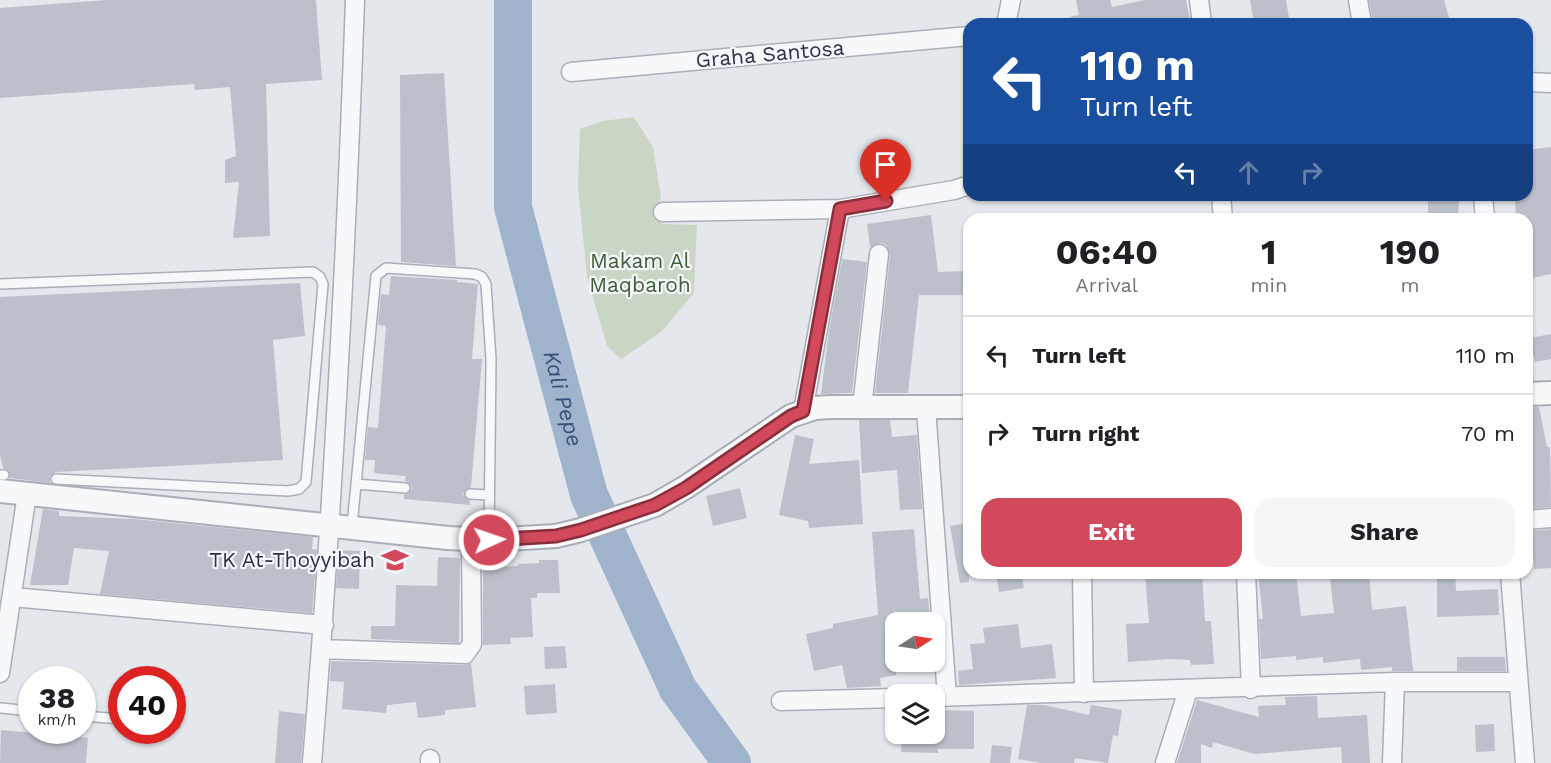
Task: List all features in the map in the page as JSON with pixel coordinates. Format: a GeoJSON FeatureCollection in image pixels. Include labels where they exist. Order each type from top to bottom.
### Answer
{"type":"FeatureCollection","features":[{"type":"Feature","properties":{"kind":"street"},"geometry":{"type":"LineString","coordinates":[[312,763],[324,625],[342,525],[346,264],[355,0]]}},
{"type":"Feature","properties":{"kind":"street"},"geometry":{"type":"LineString","coordinates":[[1007,18],[1011,0]]}},
{"type":"Feature","properties":{"kind":"street"},"geometry":{"type":"LineString","coordinates":[[1199,0],[1201,18]]}},
{"type":"Feature","properties":{"kind":"street"},"geometry":{"type":"LineString","coordinates":[[1358,0],[1361,18]]}},
{"type":"Feature","properties":{"kind":"street","name":"Graha Santosa"},"geometry":{"type":"LineString","coordinates":[[571,72],[963,37]]}},
{"type":"Feature","properties":{"kind":"street"},"geometry":{"type":"LineString","coordinates":[[1533,82],[1551,83]]}},
{"type":"Feature","properties":{"kind":"street"},"geometry":{"type":"LineString","coordinates":[[663,212],[744,213],[840,209],[963,187]]}},
{"type":"Feature","properties":{"kind":"street"},"geometry":{"type":"LineString","coordinates":[[803,411],[840,209]]}},
{"type":"Feature","properties":{"kind":"street"},"geometry":{"type":"LineString","coordinates":[[862,408],[879,254]]}},
{"type":"Feature","properties":{"kind":"street"},"geometry":{"type":"LineString","coordinates":[[1533,394],[1551,393]]}},
{"type":"Feature","properties":{"kind":"street"},"geometry":{"type":"LineString","coordinates":[[1,480],[27,494],[480,540],[556,536],[655,505],[686,488],[791,416],[803,411],[831,407],[963,407]]}},
{"type":"Feature","properties":{"kind":"street"},"geometry":{"type":"LineString","coordinates":[[926,408],[939,684]]}},
{"type":"Feature","properties":{"kind":"street"},"geometry":{"type":"LineString","coordinates":[[0,673],[27,494]]}},
{"type":"Feature","properties":{"kind":"street"},"geometry":{"type":"LineString","coordinates":[[1533,520],[1551,518]]}},
{"type":"Feature","properties":{"kind":"street"},"geometry":{"type":"LineString","coordinates":[[321,649],[465,654],[472,644],[480,540]]}},
{"type":"Feature","properties":{"kind":"street"},"geometry":{"type":"LineString","coordinates":[[1082,579],[1084,693]]}},
{"type":"Feature","properties":{"kind":"street"},"geometry":{"type":"LineString","coordinates":[[1246,579],[1251,689]]}},
{"type":"Feature","properties":{"kind":"street"},"geometry":{"type":"LineString","coordinates":[[1510,579],[1525,763]]}},
{"type":"Feature","properties":{"kind":"street"},"geometry":{"type":"LineString","coordinates":[[12,597],[324,625]]}},
{"type":"Feature","properties":{"kind":"street"},"geometry":{"type":"LineString","coordinates":[[945,697],[1251,689],[1395,682],[1518,682]]}},
{"type":"Feature","properties":{"kind":"street"},"geometry":{"type":"LineString","coordinates":[[1392,763],[1395,682]]}},
{"type":"Feature","properties":{"kind":"street"},"geometry":{"type":"LineString","coordinates":[[1165,763],[1188,690]]}},
{"type":"Feature","properties":{"kind":"street"},"geometry":{"type":"LineString","coordinates":[[782,701],[885,698]]}},
{"type":"Feature","properties":{"kind":"lane"},"geometry":{"type":"LineString","coordinates":[[342,525],[356,484],[376,276],[386,268],[475,274],[482,277],[486,284],[491,359],[489,495],[480,540]]}},
{"type":"Feature","properties":{"kind":"lane"},"geometry":{"type":"LineString","coordinates":[[0,284],[313,272],[320,277],[323,284],[306,482],[299,489],[288,491],[56,479]]}},
{"type":"Feature","properties":{"kind":"lane"},"geometry":{"type":"LineString","coordinates":[[356,484],[405,488]]}},
{"type":"Feature","properties":{"kind":"lane"},"geometry":{"type":"LineString","coordinates":[[471,494],[489,495]]}},
{"type":"Feature","properties":{"kind":"lane"},"geometry":{"type":"LineString","coordinates":[[0,708],[18,710]]}},
{"type":"Feature","properties":{"kind":"green space","name":"Makam Al Maqbaroh"},"geometry":{"type":"Polygon","coordinates":[[[634,117],[653,147],[661,197],[655,216],[662,224],[697,225],[694,293],[661,332],[621,359],[607,346],[587,276],[578,187],[580,129],[603,121],[634,117]]]}},
{"type":"Feature","properties":{"kind":"building"},"geometry":{"type":"Polygon","coordinates":[[[107,0],[316,0],[322,80],[266,84],[270,236],[233,238],[239,182],[225,183],[225,160],[236,156],[230,87],[195,90],[194,84],[0,98],[0,8],[107,0]]]}},
{"type":"Feature","properties":{"kind":"building"},"geometry":{"type":"Polygon","coordinates":[[[1076,0],[1110,0],[1112,7],[1145,0],[1186,0],[1190,18],[1070,18],[1079,15],[1076,0]]]}},
{"type":"Feature","properties":{"kind":"building"},"geometry":{"type":"Polygon","coordinates":[[[1250,0],[1286,0],[1289,18],[1253,18],[1250,0]]]}},
{"type":"Feature","properties":{"kind":"building"},"geometry":{"type":"Polygon","coordinates":[[[1369,0],[1444,0],[1449,18],[1372,18],[1369,0]]]}},
{"type":"Feature","properties":{"kind":"building"},"geometry":{"type":"Polygon","coordinates":[[[444,73],[456,266],[401,262],[400,75],[444,73]]]}},
{"type":"Feature","properties":{"kind":"building"},"geometry":{"type":"Polygon","coordinates":[[[1551,147],[1551,274],[1533,278],[1533,213],[1516,213],[1515,201],[1533,201],[1533,149],[1551,147]]]}},
{"type":"Feature","properties":{"kind":"building"},"geometry":{"type":"Polygon","coordinates":[[[1428,201],[1459,201],[1458,213],[1428,213],[1428,201]]]}},
{"type":"Feature","properties":{"kind":"building"},"geometry":{"type":"Polygon","coordinates":[[[931,215],[938,272],[963,271],[963,295],[919,295],[908,393],[875,393],[890,255],[886,245],[881,243],[870,247],[867,224],[931,215]]]}},
{"type":"Feature","properties":{"kind":"building"},"geometry":{"type":"Polygon","coordinates":[[[842,259],[867,262],[852,393],[821,394],[829,331],[842,259]]]}},
{"type":"Feature","properties":{"kind":"building"},"geometry":{"type":"Polygon","coordinates":[[[391,276],[457,280],[457,282],[478,284],[472,359],[482,359],[471,487],[463,494],[470,501],[470,505],[404,499],[404,495],[412,489],[411,485],[405,481],[406,476],[374,473],[375,460],[365,460],[368,427],[378,428],[386,326],[378,325],[381,294],[389,295],[391,276]]]}},
{"type":"Feature","properties":{"kind":"building"},"geometry":{"type":"Polygon","coordinates":[[[300,283],[305,336],[273,340],[283,460],[56,472],[50,476],[50,483],[10,478],[9,471],[3,468],[0,455],[0,297],[300,283]]]}},
{"type":"Feature","properties":{"kind":"building"},"geometry":{"type":"Polygon","coordinates":[[[1551,334],[1551,359],[1535,362],[1533,337],[1551,334]]]}},
{"type":"Feature","properties":{"kind":"building"},"geometry":{"type":"Polygon","coordinates":[[[1533,407],[1539,407],[1547,447],[1550,447],[1551,507],[1533,509],[1533,407]]]}},
{"type":"Feature","properties":{"kind":"building"},"geometry":{"type":"Polygon","coordinates":[[[859,420],[890,420],[892,437],[917,435],[922,509],[900,510],[897,470],[862,473],[859,420]]]}},
{"type":"Feature","properties":{"kind":"building"},"geometry":{"type":"Polygon","coordinates":[[[795,435],[814,439],[809,464],[859,460],[863,524],[809,528],[808,521],[779,515],[795,435]]]}},
{"type":"Feature","properties":{"kind":"building"},"geometry":{"type":"Polygon","coordinates":[[[740,488],[747,518],[713,526],[706,496],[740,488]]]}},
{"type":"Feature","properties":{"kind":"building"},"geometry":{"type":"Polygon","coordinates":[[[43,509],[59,511],[59,516],[134,519],[313,537],[312,549],[317,550],[312,613],[100,594],[109,551],[74,548],[68,585],[30,585],[43,509]]]}},
{"type":"Feature","properties":{"kind":"building"},"geometry":{"type":"Polygon","coordinates":[[[963,524],[963,579],[969,579],[969,582],[960,583],[950,526],[963,524]]]}},
{"type":"Feature","properties":{"kind":"building"},"geometry":{"type":"Polygon","coordinates":[[[914,529],[920,599],[928,598],[929,612],[885,612],[885,672],[896,672],[896,675],[880,678],[881,686],[847,688],[842,665],[814,671],[806,634],[833,628],[833,624],[878,615],[872,532],[914,529]]]}},
{"type":"Feature","properties":{"kind":"building"},"geometry":{"type":"Polygon","coordinates":[[[1551,529],[1551,568],[1534,569],[1533,531],[1551,529]]]}},
{"type":"Feature","properties":{"kind":"building"},"geometry":{"type":"Polygon","coordinates":[[[339,550],[360,551],[359,589],[336,588],[339,550]]]}},
{"type":"Feature","properties":{"kind":"building"},"geometry":{"type":"Polygon","coordinates":[[[438,557],[460,558],[459,643],[371,639],[371,626],[395,626],[396,585],[437,586],[438,557]]]}},
{"type":"Feature","properties":{"kind":"building"},"geometry":{"type":"Polygon","coordinates":[[[539,560],[558,560],[560,593],[537,593],[537,598],[531,598],[533,637],[510,638],[511,644],[483,645],[483,568],[539,563],[539,560]]]}},
{"type":"Feature","properties":{"kind":"building"},"geometry":{"type":"Polygon","coordinates":[[[997,579],[1022,579],[1024,588],[999,592],[997,579]]]}},
{"type":"Feature","properties":{"kind":"building"},"geometry":{"type":"Polygon","coordinates":[[[1145,579],[1202,579],[1205,621],[1211,621],[1214,664],[1191,665],[1190,660],[1168,659],[1128,662],[1126,624],[1149,623],[1145,579]]]}},
{"type":"Feature","properties":{"kind":"building"},"geometry":{"type":"Polygon","coordinates":[[[1259,579],[1297,579],[1301,616],[1334,613],[1330,579],[1369,579],[1372,610],[1406,606],[1413,671],[1392,671],[1392,667],[1361,670],[1360,659],[1323,663],[1323,657],[1296,660],[1296,656],[1261,659],[1259,619],[1263,619],[1259,579]]]}},
{"type":"Feature","properties":{"kind":"building"},"geometry":{"type":"Polygon","coordinates":[[[1437,579],[1455,579],[1456,591],[1498,589],[1499,615],[1437,617],[1437,579]]]}},
{"type":"Feature","properties":{"kind":"building"},"geometry":{"type":"Polygon","coordinates":[[[1018,624],[1021,648],[1052,644],[1056,678],[959,685],[958,671],[973,669],[970,644],[985,643],[983,628],[1018,624]]]}},
{"type":"Feature","properties":{"kind":"building"},"geometry":{"type":"Polygon","coordinates":[[[565,646],[567,668],[545,669],[544,647],[565,646]]]}},
{"type":"Feature","properties":{"kind":"building"},"geometry":{"type":"Polygon","coordinates":[[[1457,657],[1505,657],[1506,671],[1457,671],[1457,657]]]}},
{"type":"Feature","properties":{"kind":"building"},"geometry":{"type":"Polygon","coordinates":[[[331,661],[465,665],[471,663],[476,707],[445,710],[445,715],[418,718],[416,702],[387,705],[386,713],[342,709],[344,682],[330,681],[331,661]]]}},
{"type":"Feature","properties":{"kind":"building"},"geometry":{"type":"Polygon","coordinates":[[[555,684],[557,713],[526,715],[524,686],[555,684]]]}},
{"type":"Feature","properties":{"kind":"building"},"geometry":{"type":"Polygon","coordinates":[[[1317,696],[1318,718],[1367,715],[1370,763],[1342,763],[1341,747],[1254,754],[1213,742],[1212,748],[1201,744],[1201,763],[1177,763],[1197,700],[1259,717],[1258,706],[1286,705],[1285,697],[1317,696]]]}},
{"type":"Feature","properties":{"kind":"building"},"geometry":{"type":"Polygon","coordinates":[[[1027,705],[1044,705],[1089,715],[1091,705],[1122,710],[1118,736],[1113,735],[1108,763],[1075,758],[1074,763],[1041,763],[1018,759],[1027,705]]]}},
{"type":"Feature","properties":{"kind":"building"},"geometry":{"type":"Polygon","coordinates":[[[945,710],[974,711],[974,749],[938,749],[938,753],[901,752],[901,744],[945,744],[945,710]]]}},
{"type":"Feature","properties":{"kind":"building"},"geometry":{"type":"Polygon","coordinates":[[[279,711],[305,714],[301,763],[275,763],[279,711]]]}},
{"type":"Feature","properties":{"kind":"building"},"geometry":{"type":"Polygon","coordinates":[[[1494,724],[1495,751],[1476,752],[1475,725],[1494,724]]]}},
{"type":"Feature","properties":{"kind":"building"},"geometry":{"type":"Polygon","coordinates":[[[1,730],[18,732],[18,744],[88,744],[86,763],[0,763],[1,730]]]}},
{"type":"Feature","properties":{"kind":"building"},"geometry":{"type":"Polygon","coordinates":[[[992,745],[1012,747],[1010,763],[990,763],[992,745]]]}},
{"type":"Feature","properties":{"kind":"waterway","name":"Kali Pepe"},"geometry":{"type":"LineString","coordinates":[[513,0],[513,207],[589,495],[678,689],[732,763]]}},
{"type":"Feature","properties":{"kind":"place","name":"TK At-Thoyyibah"},"geometry":{"type":"Point","coordinates":[395,560]}},
{"type":"Feature","properties":{"kind":"route"},"geometry":{"type":"LineString","coordinates":[[489,540],[556,536],[655,505],[686,488],[706,472],[791,416],[803,411],[840,209],[886,201]]}}]}
